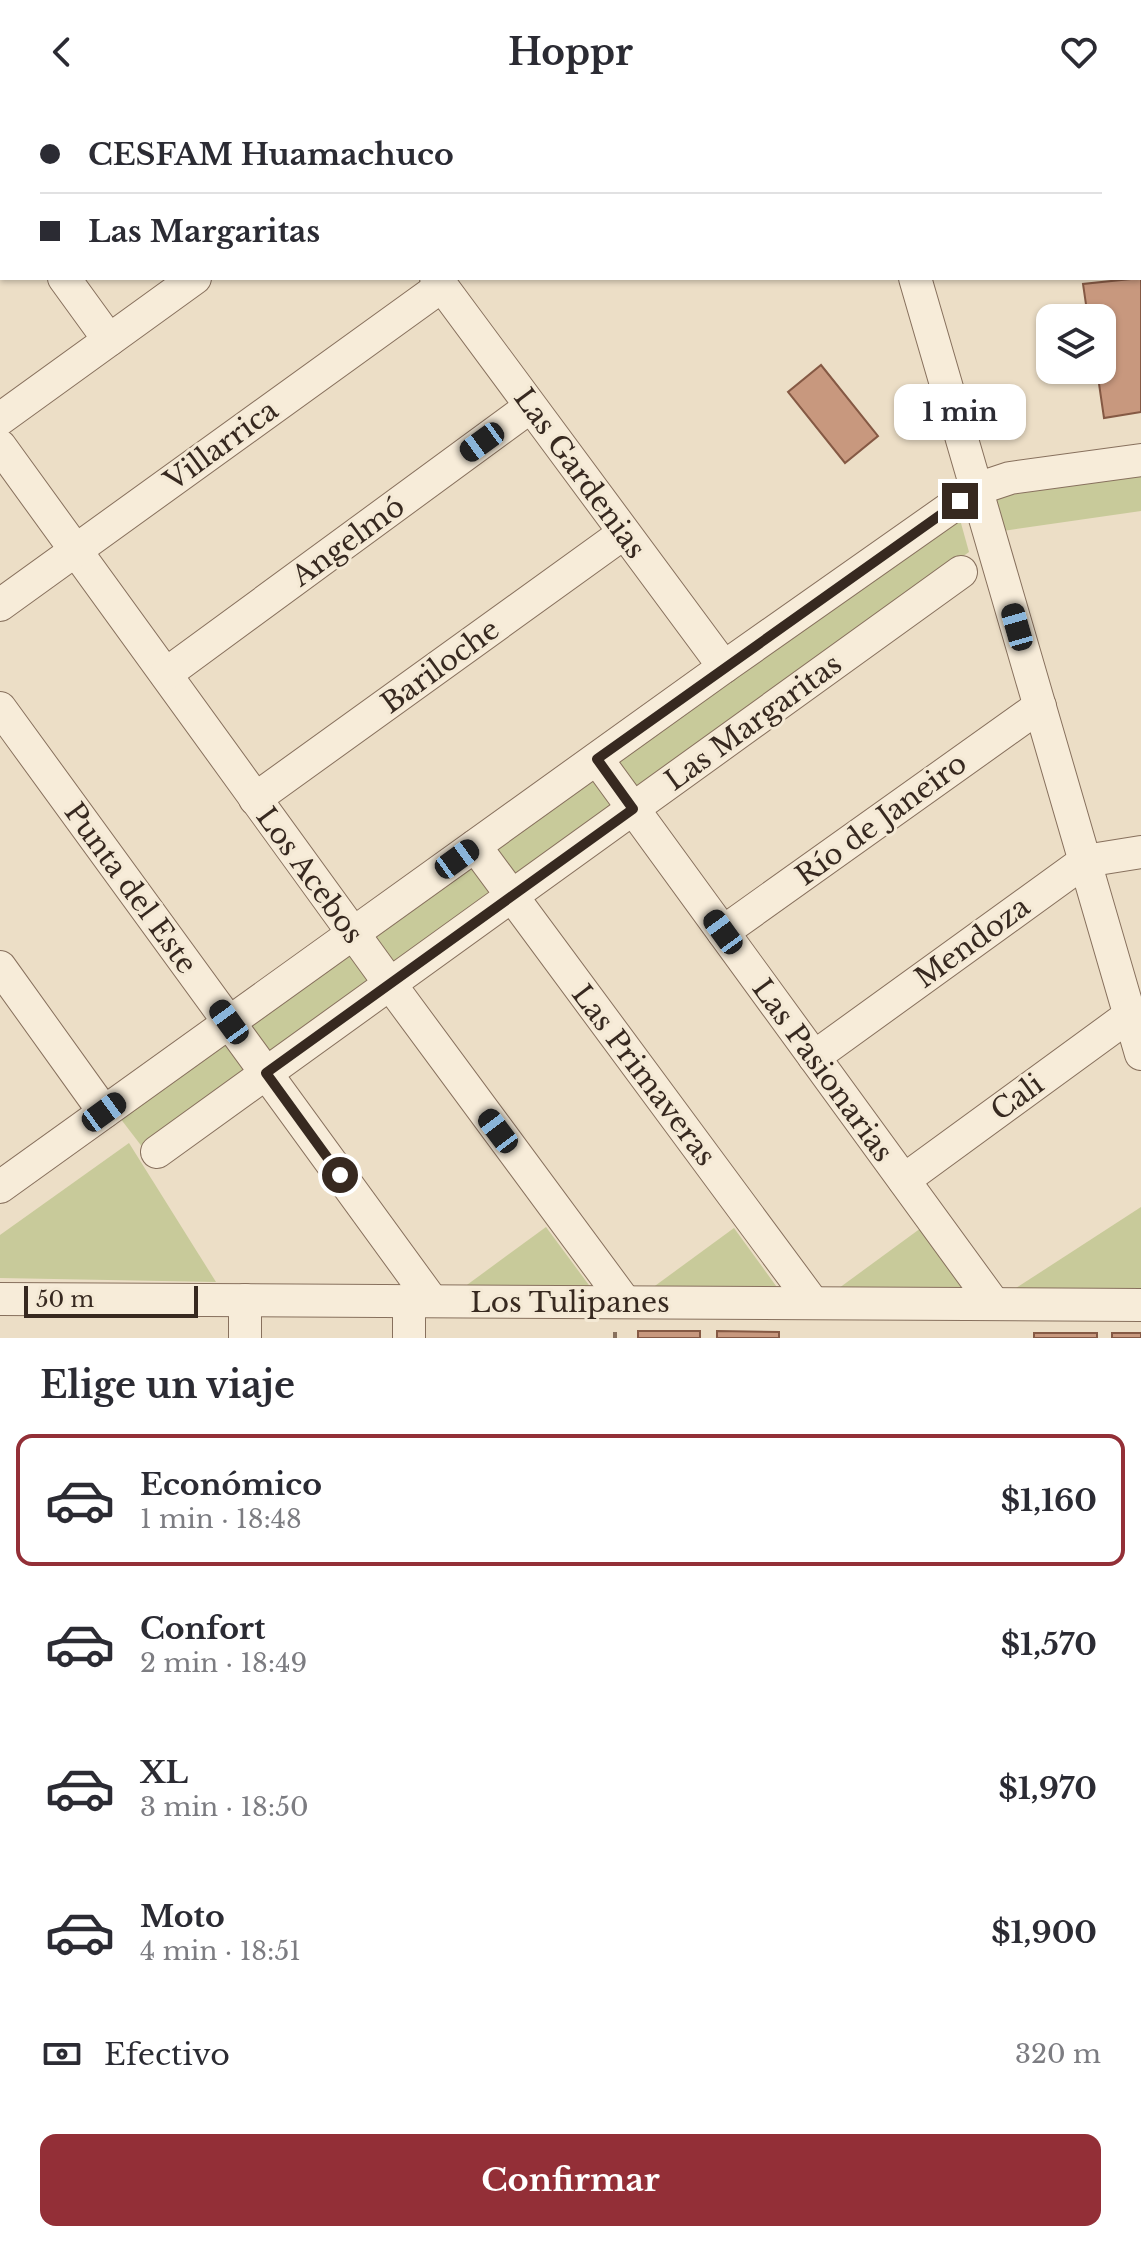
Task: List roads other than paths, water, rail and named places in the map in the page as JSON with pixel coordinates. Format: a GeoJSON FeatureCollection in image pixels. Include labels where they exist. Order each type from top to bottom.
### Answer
{"type":"FeatureCollection","features":[{"type":"Feature","properties":{"kind":"street"},"geometry":{"type":"LineString","coordinates":[[65,280],[109,340]]}},
{"type":"Feature","properties":{"kind":"street"},"geometry":{"type":"LineString","coordinates":[[0,419],[192,280]]}},
{"type":"Feature","properties":{"kind":"street"},"geometry":{"type":"LineString","coordinates":[[916,280],[1141,1054]]}},
{"type":"Feature","properties":{"kind":"street","name":"Las Gardenias"},"geometry":{"type":"LineString","coordinates":[[439,282],[724,667]]}},
{"type":"Feature","properties":{"kind":"street","name":"Villarrica"},"geometry":{"type":"LineString","coordinates":[[0,605],[439,282]]}},
{"type":"Feature","properties":{"kind":"street","name":"Angelmó"},"geometry":{"type":"LineString","coordinates":[[166,674],[530,407]]}},
{"type":"Feature","properties":{"kind":"street","name":"Los Acebos"},"geometry":{"type":"LineString","coordinates":[[0,446],[353,934],[625,1302]]}},
{"type":"Feature","properties":{"kind":"street"},"geometry":{"type":"LineString","coordinates":[[0,1187],[977,489],[1010,478],[1141,460]]}},
{"type":"Feature","properties":{"kind":"street","name":"Bariloche"},"geometry":{"type":"LineString","coordinates":[[255,799],[624,533]]}},
{"type":"Feature","properties":{"kind":"street","name":"Las Margaritas"},"geometry":{"type":"LineString","coordinates":[[157,1152],[961,572]]}},
{"type":"Feature","properties":{"kind":"street","name":"Río de Janeiro"},"geometry":{"type":"LineString","coordinates":[[723,932],[1040,706]]}},
{"type":"Feature","properties":{"kind":"street","name":"Punta del Este"},"geometry":{"type":"LineString","coordinates":[[0,708],[266,1073],[420,1301]]}},
{"type":"Feature","properties":{"kind":"street","name":"Las Pasionarias"},"geometry":{"type":"LineString","coordinates":[[597,759],[994,1304]]}},
{"type":"Feature","properties":{"kind":"street","name":"Las Primaveras"},"geometry":{"type":"LineString","coordinates":[[475,846],[813,1303]]}},
{"type":"Feature","properties":{"kind":"street","name":"Mendoza"},"geometry":{"type":"LineString","coordinates":[[814,1057],[1085,861],[1141,852]]}},
{"type":"Feature","properties":{"kind":"street"},"geometry":{"type":"LineString","coordinates":[[0,967],[104,1112]]}},
{"type":"Feature","properties":{"kind":"street","name":"Cali"},"geometry":{"type":"LineString","coordinates":[[904,1180],[1130,1015]]}},
{"type":"Feature","properties":{"kind":"street","name":"Los Tulipanes"},"geometry":{"type":"LineString","coordinates":[[0,1299],[1141,1305]]}},
{"type":"Feature","properties":{"kind":"street"},"geometry":{"type":"LineString","coordinates":[[245,1300],[245,1338]]}},
{"type":"Feature","properties":{"kind":"street"},"geometry":{"type":"LineString","coordinates":[[409,1338],[420,1301]]}}]}
